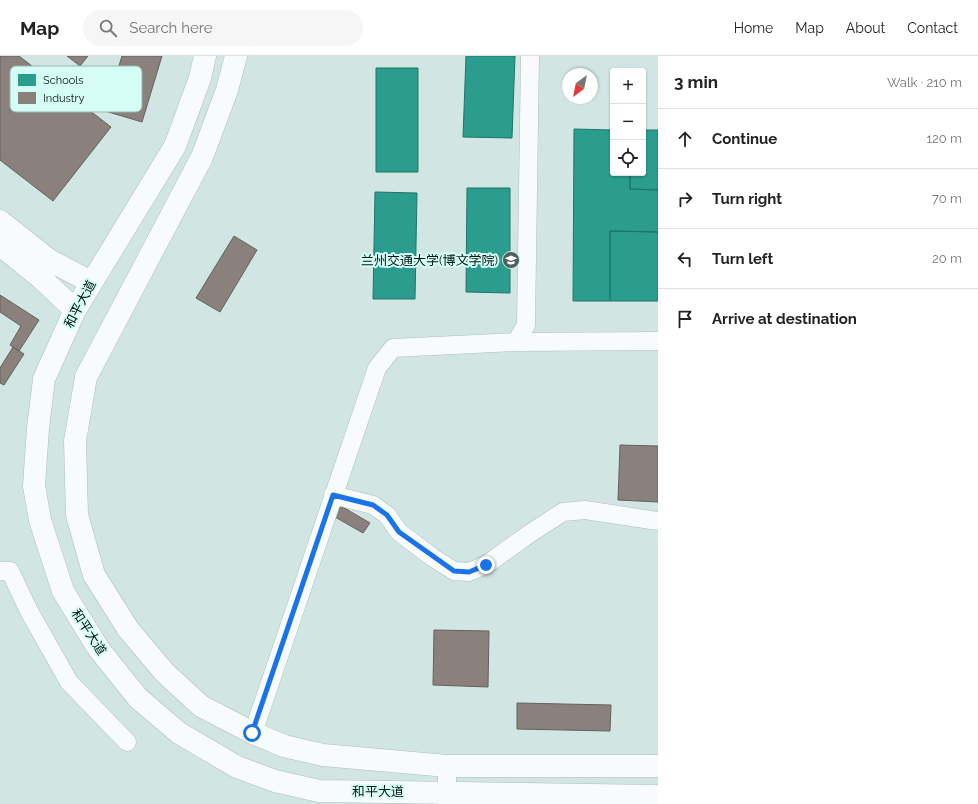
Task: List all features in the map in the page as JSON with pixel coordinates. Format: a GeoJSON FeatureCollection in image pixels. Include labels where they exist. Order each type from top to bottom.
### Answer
{"type":"FeatureCollection","features":[{"type":"Feature","properties":{"kind":"main road","name":"和平大道"},"geometry":{"type":"LineString","coordinates":[[206,56],[200,78],[175,146],[74,310],[44,379],[38,428],[34,486],[40,520],[63,591],[98,648],[138,698],[179,733],[237,767],[275,781],[319,791],[447,798],[658,796]]}},
{"type":"Feature","properties":{"kind":"main road"},"geometry":{"type":"LineString","coordinates":[[236,56],[227,90],[202,157],[86,377],[75,441],[77,515],[94,575],[128,629],[165,673],[201,706],[252,733],[284,746],[323,755],[447,766],[658,766]]}},
{"type":"Feature","properties":{"kind":"main road"},"geometry":{"type":"LineString","coordinates":[[0,221],[49,260],[91,282]]}},
{"type":"Feature","properties":{"kind":"main road"},"geometry":{"type":"LineString","coordinates":[[0,245],[40,278],[74,310]]}},
{"type":"Feature","properties":{"kind":"street"},"geometry":{"type":"LineString","coordinates":[[516,342],[526,325],[530,56]]}},
{"type":"Feature","properties":{"kind":"street"},"geometry":{"type":"LineString","coordinates":[[252,733],[377,368],[393,348],[516,342],[658,341]]}},
{"type":"Feature","properties":{"kind":"street"},"geometry":{"type":"LineString","coordinates":[[333,495],[373,505],[387,515],[399,532],[432,557],[454,571],[469,572],[486,565],[563,512],[586,510],[658,521]]}},
{"type":"Feature","properties":{"kind":"street"},"geometry":{"type":"LineString","coordinates":[[0,572],[10,571],[29,611],[69,682],[127,742]]}},
{"type":"Feature","properties":{"kind":"street"},"geometry":{"type":"LineString","coordinates":[[447,766],[447,798]]}},
{"type":"Feature","properties":{"kind":"building: Schools"},"geometry":{"type":"Polygon","coordinates":[[[466,56],[515,56],[512,138],[463,137],[466,56]]]}},
{"type":"Feature","properties":{"kind":"building: Schools"},"geometry":{"type":"Polygon","coordinates":[[[376,68],[418,68],[418,172],[376,172],[376,68]]]}},
{"type":"Feature","properties":{"kind":"building: Schools"},"geometry":{"type":"Polygon","coordinates":[[[574,129],[610,130],[610,176],[630,176],[630,189],[658,190],[658,232],[610,231],[610,301],[573,301],[574,129]]]}},
{"type":"Feature","properties":{"kind":"building: Schools"},"geometry":{"type":"Polygon","coordinates":[[[646,130],[658,130],[658,190],[630,189],[630,176],[646,176],[646,130]]]}},
{"type":"Feature","properties":{"kind":"building: Schools"},"geometry":{"type":"Polygon","coordinates":[[[467,188],[510,188],[510,293],[466,292],[467,188]]]}},
{"type":"Feature","properties":{"kind":"building: Schools"},"geometry":{"type":"Polygon","coordinates":[[[375,192],[417,193],[415,299],[373,299],[375,192]]]}},
{"type":"Feature","properties":{"kind":"building: Schools"},"geometry":{"type":"Polygon","coordinates":[[[610,231],[658,232],[658,301],[610,301],[610,231]]]}},
{"type":"Feature","properties":{"kind":"building: Industry"},"geometry":{"type":"Polygon","coordinates":[[[0,56],[19,56],[32,66],[10,66],[10,112],[92,112],[111,127],[53,201],[0,160],[0,56]]]}},
{"type":"Feature","properties":{"kind":"building: Industry"},"geometry":{"type":"Polygon","coordinates":[[[67,56],[88,56],[80,66],[67,56]]]}},
{"type":"Feature","properties":{"kind":"building: Industry"},"geometry":{"type":"Polygon","coordinates":[[[122,56],[162,56],[142,122],[108,112],[142,112],[142,66],[119,66],[122,56]]]}},
{"type":"Feature","properties":{"kind":"building: Industry"},"geometry":{"type":"Polygon","coordinates":[[[234,236],[257,250],[220,312],[196,298],[234,236]]]}},
{"type":"Feature","properties":{"kind":"building: Industry"},"geometry":{"type":"Polygon","coordinates":[[[0,295],[39,320],[19,351],[10,345],[21,326],[0,312],[0,295]]]}},
{"type":"Feature","properties":{"kind":"building: Industry"},"geometry":{"type":"Polygon","coordinates":[[[13,347],[24,354],[4,385],[0,383],[0,368],[13,347]]]}},
{"type":"Feature","properties":{"kind":"building: Industry"},"geometry":{"type":"Polygon","coordinates":[[[620,445],[658,446],[658,502],[618,500],[620,445]]]}},
{"type":"Feature","properties":{"kind":"building: Industry"},"geometry":{"type":"Polygon","coordinates":[[[341,506],[370,523],[363,533],[335,517],[341,506]]]}},
{"type":"Feature","properties":{"kind":"building: Industry"},"geometry":{"type":"Polygon","coordinates":[[[434,630],[489,631],[488,687],[433,685],[434,630]]]}},
{"type":"Feature","properties":{"kind":"building: Industry"},"geometry":{"type":"Polygon","coordinates":[[[517,703],[611,705],[610,731],[517,729],[517,703]]]}},
{"type":"Feature","properties":{"kind":"place","name":"兰州交通大学(博文学院)"},"geometry":{"type":"Point","coordinates":[511,260]}},
{"type":"Feature","properties":{"kind":"route"},"geometry":{"type":"LineString","coordinates":[[252,733],[333,495],[373,505],[387,515],[399,532],[432,557],[454,571],[469,572],[486,565]]}}]}
